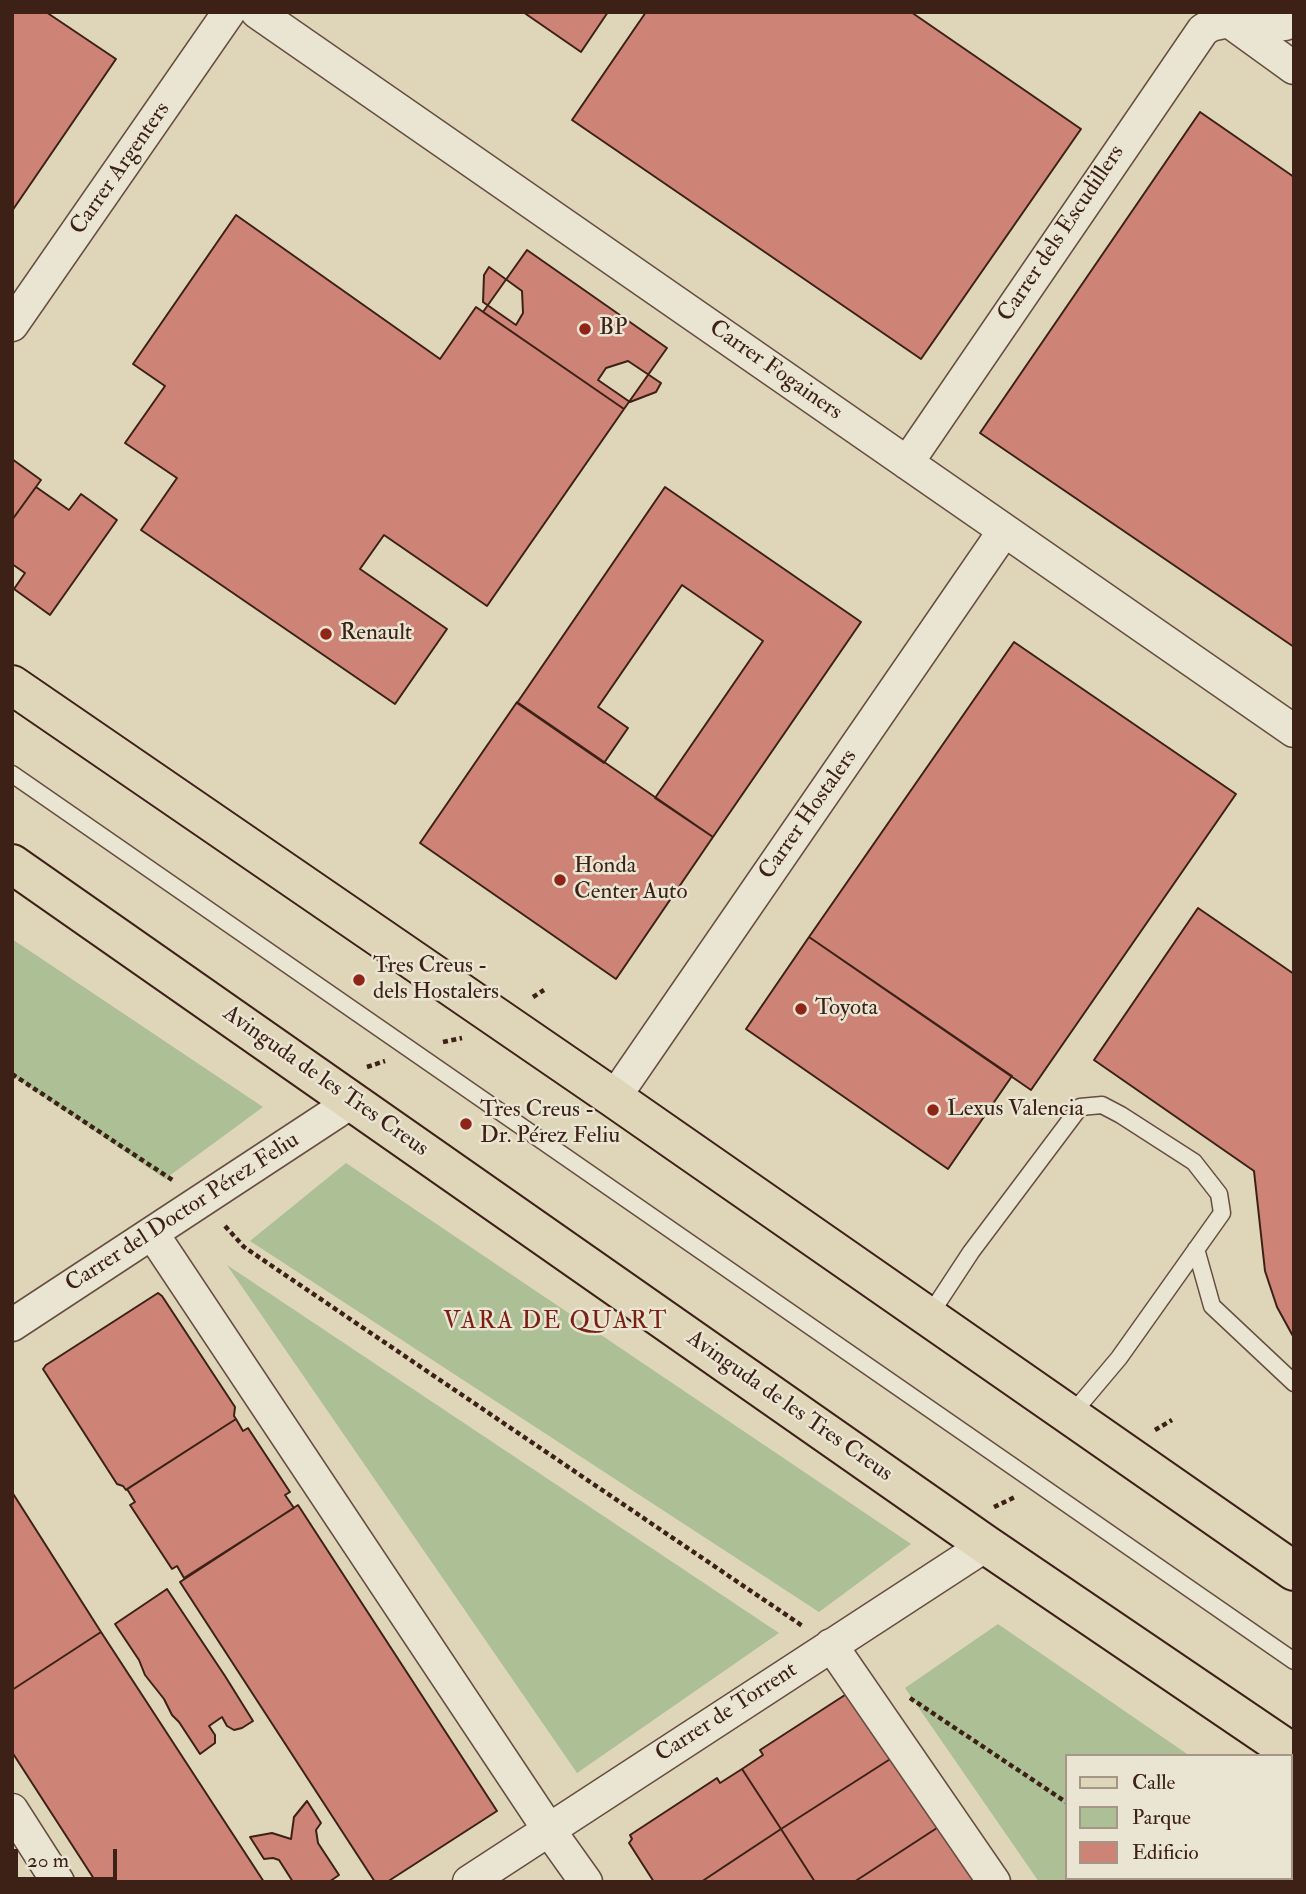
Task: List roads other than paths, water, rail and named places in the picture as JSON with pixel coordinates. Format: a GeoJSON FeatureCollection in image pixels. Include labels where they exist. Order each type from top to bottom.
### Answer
{"type":"FeatureCollection","features":[{"type":"Feature","properties":{"kind":"main road"},"geometry":{"type":"LineString","coordinates":[[12,685],[614,1098],[1294,1571]]}},
{"type":"Feature","properties":{"kind":"main road","name":"Avinguda de les Tres Creus"},"geometry":{"type":"LineString","coordinates":[[12,864],[986,1545],[1294,1754]]}},
{"type":"Feature","properties":{"kind":"street","name":"Carrer Argenters"},"geometry":{"type":"LineString","coordinates":[[12,325],[229,12]]}},
{"type":"Feature","properties":{"kind":"street","name":"Carrer Fogainers"},"geometry":{"type":"LineString","coordinates":[[257,12],[1294,731]]}},
{"type":"Feature","properties":{"kind":"street","name":"Carrer dels Escudillers"},"geometry":{"type":"LineString","coordinates":[[907,463],[1196,38],[1223,17]]}},
{"type":"Feature","properties":{"kind":"street"},"geometry":{"type":"LineString","coordinates":[[1223,17],[1256,26],[1285,24],[1294,20]]}},
{"type":"Feature","properties":{"kind":"street"},"geometry":{"type":"LineString","coordinates":[[1223,17],[1294,68]]}},
{"type":"Feature","properties":{"kind":"street","name":"Carrer Hostalers"},"geometry":{"type":"LineString","coordinates":[[614,1098],[1004,531]]}},
{"type":"Feature","properties":{"kind":"street","name":"Carrer del Doctor Pérez Feliu"},"geometry":{"type":"LineString","coordinates":[[12,1325],[353,1101]]}},
{"type":"Feature","properties":{"kind":"street"},"geometry":{"type":"LineString","coordinates":[[152,1233],[586,1882]]}},
{"type":"Feature","properties":{"kind":"street","name":"Carrer de Torrent"},"geometry":{"type":"LineString","coordinates":[[469,1882],[986,1545]]}},
{"type":"Feature","properties":{"kind":"street"},"geometry":{"type":"LineString","coordinates":[[831,1645],[994,1882]]}},
{"type":"Feature","properties":{"kind":"street"},"geometry":{"type":"LineString","coordinates":[[12,1810],[58,1882]]}},
{"type":"Feature","properties":{"kind":"lane"},"geometry":{"type":"LineString","coordinates":[[12,774],[1294,1661]]}},
{"type":"Feature","properties":{"kind":"lane"},"geometry":{"type":"LineString","coordinates":[[929,1316],[971,1252],[1080,1107],[1102,1105],[1194,1162],[1219,1194],[1222,1213],[1118,1358],[1071,1415]]}},
{"type":"Feature","properties":{"kind":"lane"},"geometry":{"type":"LineString","coordinates":[[1196,1249],[1212,1306],[1294,1383]]}},
{"type":"Feature","properties":{"kind":"place","name":"BP"},"geometry":{"type":"Point","coordinates":[585,329]}},
{"type":"Feature","properties":{"kind":"place","name":"Renault"},"geometry":{"type":"Point","coordinates":[326,634]}},
{"type":"Feature","properties":{"kind":"place","name":"Honda Center Auto"},"geometry":{"type":"Point","coordinates":[560,880]}},
{"type":"Feature","properties":{"kind":"place","name":"Tres Creus - dels Hostalers"},"geometry":{"type":"Point","coordinates":[359,980]}},
{"type":"Feature","properties":{"kind":"place","name":"Toyota"},"geometry":{"type":"Point","coordinates":[801,1009]}},
{"type":"Feature","properties":{"kind":"place","name":"Lexus Valencia"},"geometry":{"type":"Point","coordinates":[933,1110]}},
{"type":"Feature","properties":{"kind":"place","name":"Tres Creus - Dr. Pérez Feliu"},"geometry":{"type":"Point","coordinates":[466,1124]}},
{"type":"Feature","properties":{"kind":"district","name":"VARA DE QUART"},"geometry":{"type":"Point","coordinates":[556,1323]}}]}
